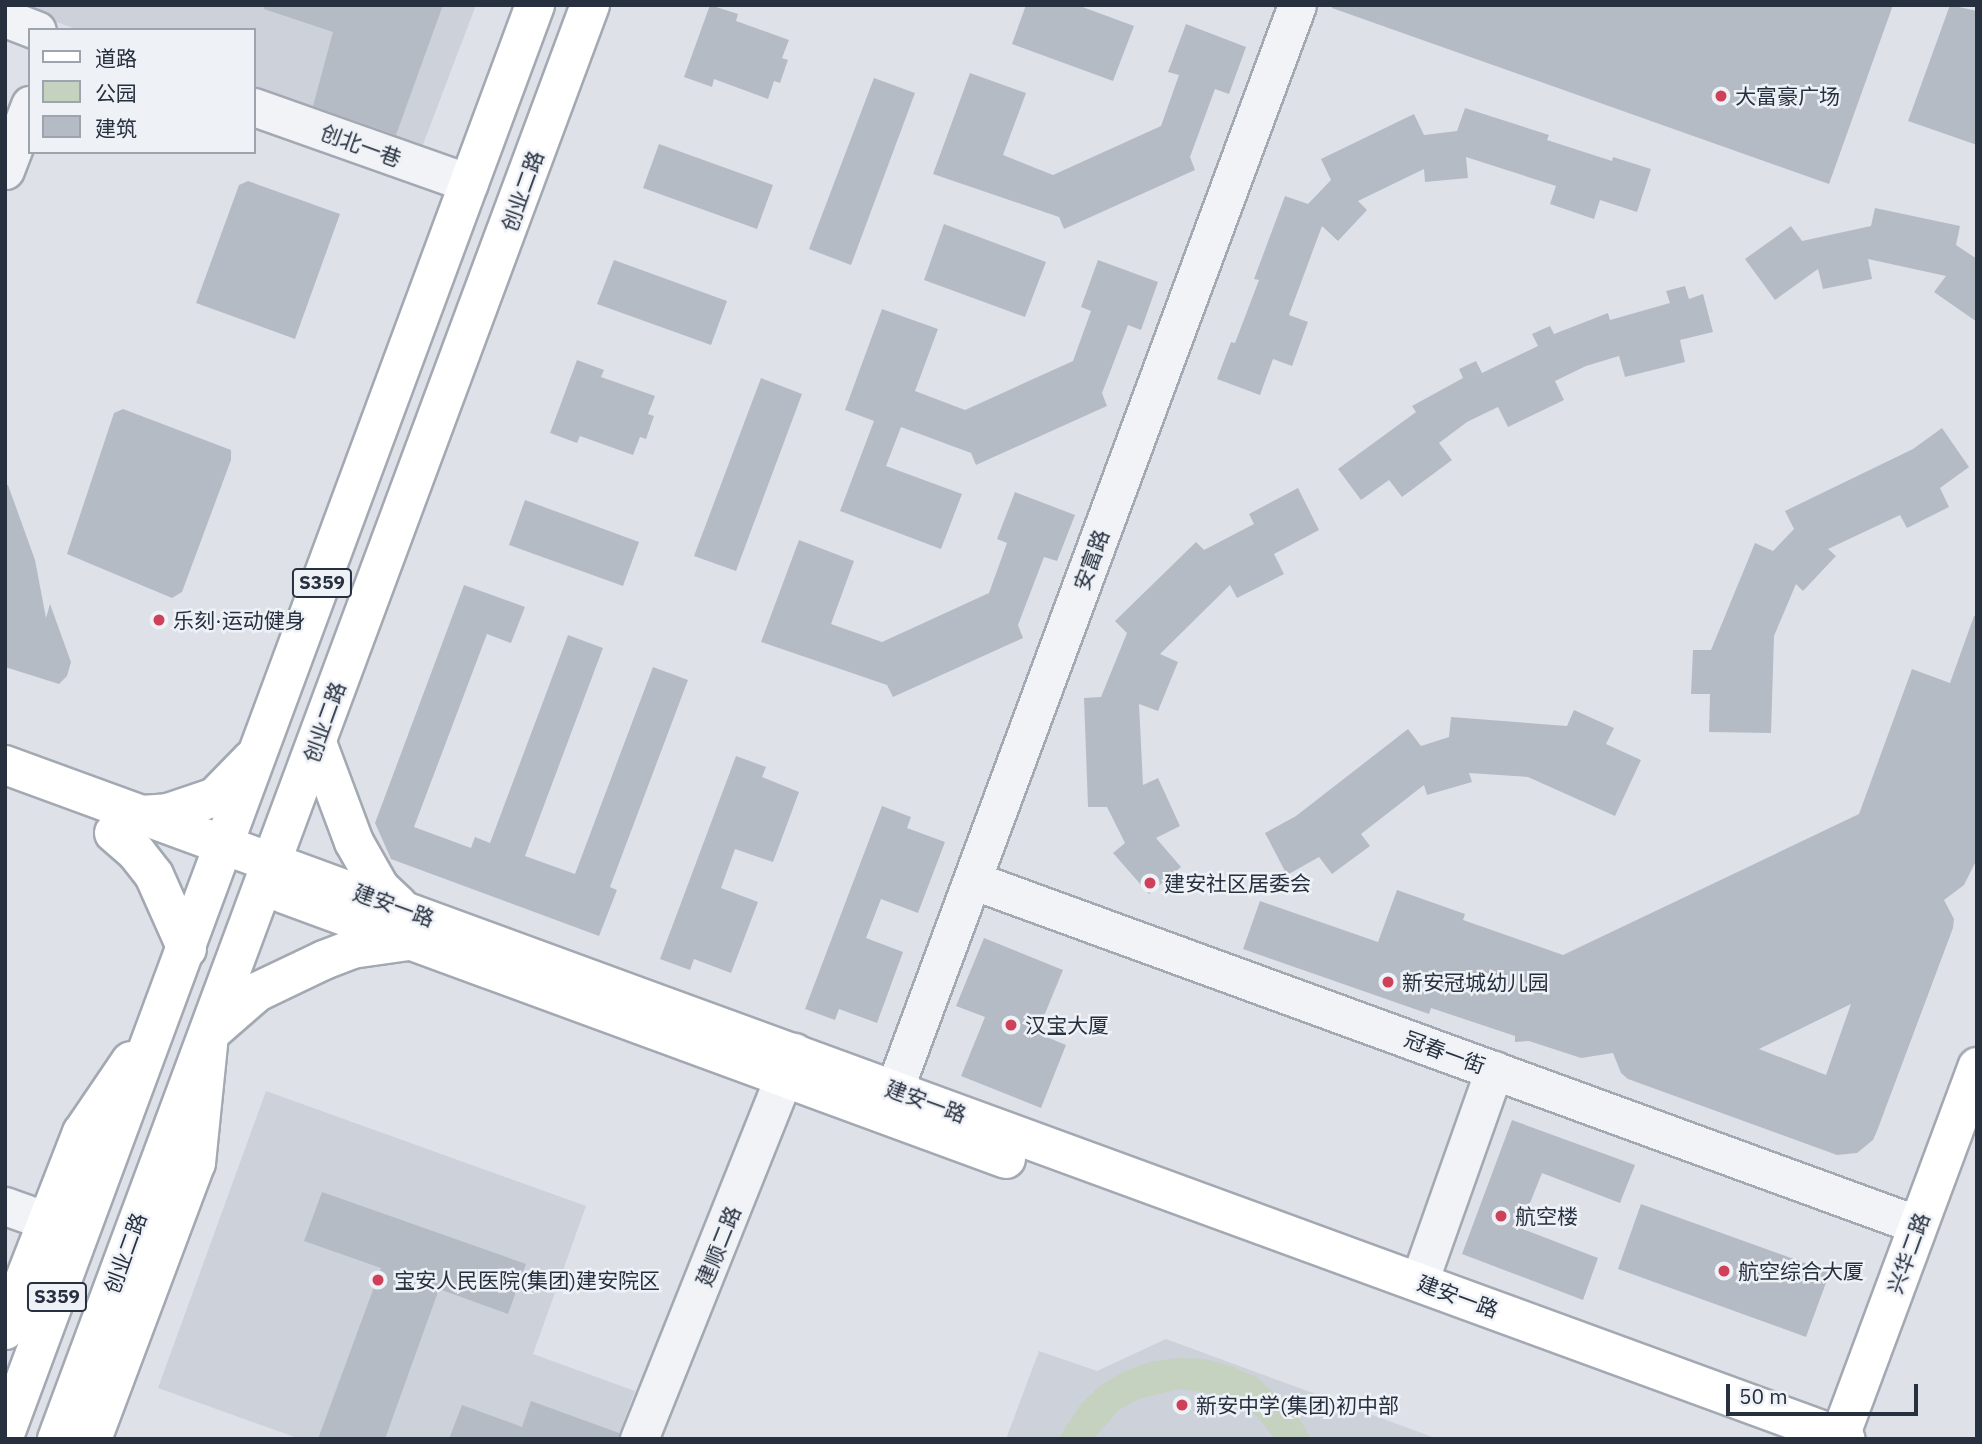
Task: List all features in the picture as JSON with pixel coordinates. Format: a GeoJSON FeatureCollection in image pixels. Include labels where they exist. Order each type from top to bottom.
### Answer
{"type":"FeatureCollection","features":[{"type":"Feature","properties":{"kind":"main road","name":"S359"},"geometry":{"type":"LineString","coordinates":[[5,1434],[109,1161],[535,5]]}},
{"type":"Feature","properties":{"kind":"main road","name":"创业二路"},"geometry":{"type":"LineString","coordinates":[[57,1439],[590,5]]}},
{"type":"Feature","properties":{"kind":"main road"},"geometry":{"type":"LineString","coordinates":[[92,1439],[196,1163],[209,1034],[257,992],[324,960],[372,945],[406,925],[380,888],[354,842],[317,743]]}},
{"type":"Feature","properties":{"kind":"main road"},"geometry":{"type":"LineString","coordinates":[[187,949],[154,875],[136,852],[127,824],[215,797],[260,751]]}},
{"type":"Feature","properties":{"kind":"main road","name":"建安一路"},"geometry":{"type":"LineString","coordinates":[[5,765],[127,824],[890,1102],[1769,1439]]}},
{"type":"Feature","properties":{"kind":"main road","name":"建安一路"},"geometry":{"type":"LineString","coordinates":[[5,793],[127,824]]}},
{"type":"Feature","properties":{"kind":"main road"},"geometry":{"type":"LineString","coordinates":[[5,1331],[82,1133],[162,1016]]}},
{"type":"Feature","properties":{"kind":"main road","name":"兴华二路"},"geometry":{"type":"LineString","coordinates":[[1842,1438],[1977,1067]]}},
{"type":"Feature","properties":{"kind":"main road","name":"建安一路"},"geometry":{"type":"LineString","coordinates":[[890,1102],[1419,1282],[1842,1438]]}},
{"type":"Feature","properties":{"kind":"street","name":"安富路"},"geometry":{"type":"LineString","coordinates":[[890,1102],[1297,5]]}},
{"type":"Feature","properties":{"kind":"street"},"geometry":{"type":"LineString","coordinates":[[5,18],[32,28]]}},
{"type":"Feature","properties":{"kind":"street","name":"创北一巷"},"geometry":{"type":"LineString","coordinates":[[256,108],[469,183]]}},
{"type":"Feature","properties":{"kind":"street"},"geometry":{"type":"LineString","coordinates":[[5,170],[28,110]]}},
{"type":"Feature","properties":{"kind":"street","name":"冠春一街"},"geometry":{"type":"LineString","coordinates":[[972,880],[1918,1225]]}},
{"type":"Feature","properties":{"kind":"street","name":"建顺二路"},"geometry":{"type":"LineString","coordinates":[[639,1439],[789,1065]]}},
{"type":"Feature","properties":{"kind":"street"},"geometry":{"type":"LineString","coordinates":[[1419,1282],[1494,1070]]}},
{"type":"Feature","properties":{"kind":"street"},"geometry":{"type":"LineString","coordinates":[[5,1206],[47,1222]]}},
{"type":"Feature","properties":{"kind":"shaded area"},"geometry":{"type":"Polygon","coordinates":[[[12,5],[476,5],[419,155],[256,95],[256,28],[73,28],[12,5]]]}},
{"type":"Feature","properties":{"kind":"shaded area","name":"宝安人民医院(集团)建安院区"},"geometry":{"type":"Polygon","coordinates":[[[266,1091],[586,1206],[533,1354],[635,1391],[617,1439],[300,1439],[158,1388],[266,1091]]]}},
{"type":"Feature","properties":{"kind":"shaded area","name":"新安中学(集团)初中部"},"geometry":{"type":"Polygon","coordinates":[[[1166,1339],[1438,1439],[1006,1439],[1039,1351],[1097,1371],[1166,1339]]]}},
{"type":"Feature","properties":{"kind":"green space"},"geometry":{"type":"Polygon","coordinates":[[[1177,1358],[1204,1359],[1231,1366],[1256,1377],[1296,1413],[1311,1439],[1275,1439],[1257,1416],[1240,1404],[1221,1395],[1179,1389],[1138,1399],[1119,1410],[1093,1439],[1058,1439],[1081,1404],[1101,1385],[1125,1371],[1150,1362],[1177,1358]]]}},
{"type":"Feature","properties":{"kind":"building"},"geometry":{"type":"Polygon","coordinates":[[[265,5],[443,5],[396,135],[313,106],[333,32],[264,9],[265,5]]]}},
{"type":"Feature","properties":{"kind":"building"},"geometry":{"type":"Polygon","coordinates":[[[710,5],[738,14],[736,21],[789,40],[782,58],[788,60],[780,83],[774,81],[768,99],[714,79],[712,87],[684,77],[710,5]]]}},
{"type":"Feature","properties":{"kind":"building"},"geometry":{"type":"Polygon","coordinates":[[[1026,5],[1077,5],[1134,26],[1113,81],[1012,44],[1026,5]]]}},
{"type":"Feature","properties":{"kind":"building","name":"大富豪广场"},"geometry":{"type":"Polygon","coordinates":[[[1333,5],[1893,5],[1829,184],[1332,8],[1333,5]]]}},
{"type":"Feature","properties":{"kind":"building"},"geometry":{"type":"Polygon","coordinates":[[[1950,5],[1977,11],[1977,145],[1908,121],[1950,5]]]}},
{"type":"Feature","properties":{"kind":"building"},"geometry":{"type":"Polygon","coordinates":[[[1186,24],[1246,47],[1229,94],[1215,89],[1190,157],[1195,170],[1064,229],[1059,217],[933,174],[970,73],[1026,93],[1003,155],[1053,175],[1161,126],[1179,75],[1168,72],[1186,24]]]}},
{"type":"Feature","properties":{"kind":"building"},"geometry":{"type":"Polygon","coordinates":[[[874,78],[915,93],[851,265],[809,249],[874,78]]]}},
{"type":"Feature","properties":{"kind":"building"},"geometry":{"type":"Polygon","coordinates":[[[1465,108],[1549,135],[1547,140],[1612,161],[1613,157],[1651,169],[1637,212],[1600,200],[1594,219],[1550,204],[1556,186],[1466,157],[1468,178],[1425,182],[1424,169],[1358,201],[1367,210],[1338,241],[1322,226],[1289,315],[1308,322],[1292,366],[1273,359],[1260,395],[1217,379],[1231,342],[1235,343],[1259,280],[1254,279],[1285,196],[1308,204],[1331,180],[1321,159],[1414,114],[1424,135],[1457,131],[1465,108]]]}},
{"type":"Feature","properties":{"kind":"building"},"geometry":{"type":"Polygon","coordinates":[[[659,144],[773,185],[757,229],[643,188],[659,144]]]}},
{"type":"Feature","properties":{"kind":"building"},"geometry":{"type":"Polygon","coordinates":[[[248,181],[340,214],[295,339],[196,303],[239,185],[248,181]]]}},
{"type":"Feature","properties":{"kind":"building"},"geometry":{"type":"Polygon","coordinates":[[[1875,208],[1960,226],[1956,245],[1977,259],[1977,322],[1934,292],[1946,276],[1868,259],[1872,279],[1823,289],[1818,269],[1775,300],[1745,259],[1791,226],[1802,241],[1871,226],[1875,208]]]}},
{"type":"Feature","properties":{"kind":"building"},"geometry":{"type":"Polygon","coordinates":[[[944,224],[1046,262],[1025,317],[924,280],[944,224]]]}},
{"type":"Feature","properties":{"kind":"building"},"geometry":{"type":"Polygon","coordinates":[[[614,260],[727,301],[711,345],[597,304],[614,260]]]}},
{"type":"Feature","properties":{"kind":"building"},"geometry":{"type":"Polygon","coordinates":[[[1098,260],[1158,282],[1141,330],[1128,325],[1102,393],[1107,406],[976,465],[971,453],[901,427],[886,466],[962,494],[941,549],[840,511],[874,421],[845,410],[882,309],[938,329],[915,391],[965,410],[1073,361],[1091,311],[1081,307],[1098,260]]]}},
{"type":"Feature","properties":{"kind":"building"},"geometry":{"type":"Polygon","coordinates":[[[1685,286],[1689,299],[1703,294],[1713,332],[1680,340],[1685,362],[1625,377],[1619,356],[1586,366],[1555,381],[1564,400],[1508,427],[1498,407],[1467,422],[1439,443],[1452,460],[1402,497],[1389,480],[1361,500],[1338,469],[1416,412],[1412,406],[1463,378],[1459,369],[1476,361],[1482,373],[1538,346],[1532,334],[1550,326],[1554,334],[1608,313],[1610,320],[1670,303],[1666,291],[1685,286]]]}},
{"type":"Feature","properties":{"kind":"building"},"geometry":{"type":"Polygon","coordinates":[[[577,360],[604,370],[601,377],[655,396],[648,414],[654,416],[646,439],[640,437],[633,455],[580,436],[577,443],[550,433],[577,360]]]}},
{"type":"Feature","properties":{"kind":"building"},"geometry":{"type":"Polygon","coordinates":[[[761,378],[802,394],[736,571],[694,556],[761,378]]]}},
{"type":"Feature","properties":{"kind":"building"},"geometry":{"type":"Polygon","coordinates":[[[123,409],[231,450],[231,460],[182,592],[172,598],[67,554],[114,413],[123,409]]]}},
{"type":"Feature","properties":{"kind":"building"},"geometry":{"type":"Polygon","coordinates":[[[1942,428],[1969,467],[1940,488],[1949,507],[1907,528],[1900,515],[1828,549],[1836,556],[1803,591],[1796,584],[1774,636],[1771,733],[1709,732],[1710,694],[1691,694],[1693,650],[1711,650],[1755,543],[1773,551],[1794,529],[1785,511],[1913,449],[1942,428]]]}},
{"type":"Feature","properties":{"kind":"building"},"geometry":{"type":"Polygon","coordinates":[[[5,485],[8,485],[35,560],[46,618],[50,604],[71,662],[67,676],[59,684],[5,667],[5,485]]]}},
{"type":"Feature","properties":{"kind":"building"},"geometry":{"type":"Polygon","coordinates":[[[1298,488],[1319,530],[1274,554],[1284,574],[1237,598],[1230,585],[1160,654],[1178,662],[1158,711],[1139,704],[1143,785],[1158,778],[1180,826],[1156,838],[1181,867],[1149,894],[1113,853],[1125,843],[1107,807],[1088,807],[1084,698],[1101,697],[1127,633],[1115,621],[1196,542],[1204,550],[1254,524],[1249,514],[1298,488]]]}},
{"type":"Feature","properties":{"kind":"building"},"geometry":{"type":"Polygon","coordinates":[[[1015,492],[1075,515],[1057,561],[1044,557],[1018,625],[1023,638],[893,697],[887,685],[761,642],[799,540],[854,561],[831,624],[882,642],[989,593],[1007,543],[997,539],[1015,492]]]}},
{"type":"Feature","properties":{"kind":"building"},"geometry":{"type":"Polygon","coordinates":[[[525,500],[639,542],[623,586],[509,545],[525,500]]]}},
{"type":"Feature","properties":{"kind":"building"},"geometry":{"type":"Polygon","coordinates":[[[464,585],[525,607],[511,643],[487,634],[414,827],[471,848],[475,837],[490,843],[568,635],[603,648],[525,856],[575,874],[653,667],[688,680],[610,887],[617,890],[599,936],[391,859],[375,823],[464,585]]]}},
{"type":"Feature","properties":{"kind":"building"},"geometry":{"type":"Polygon","coordinates":[[[1974,616],[1977,616],[1977,859],[1964,885],[1944,900],[1954,919],[1953,928],[1877,1131],[1873,1140],[1857,1153],[1837,1155],[1628,1079],[1621,1073],[1613,1053],[1581,1058],[1529,1041],[1515,1042],[1515,1036],[1431,1008],[1429,1014],[1243,949],[1260,901],[1378,942],[1397,890],[1465,914],[1463,920],[1563,955],[1859,814],[1912,669],[1950,683],[1974,616]],[[1851,1004],[1759,1049],[1826,1075],[1851,1004]]]}},
{"type":"Feature","properties":{"kind":"building"},"geometry":{"type":"Polygon","coordinates":[[[1574,710],[1614,728],[1606,744],[1641,760],[1615,816],[1528,777],[1469,773],[1472,782],[1427,795],[1424,785],[1361,834],[1370,846],[1332,874],[1319,857],[1287,875],[1265,833],[1296,816],[1408,729],[1421,746],[1449,737],[1451,717],[1567,726],[1574,710]]]}},
{"type":"Feature","properties":{"kind":"building"},"geometry":{"type":"Polygon","coordinates":[[[736,756],[766,767],[762,777],[799,792],[773,862],[735,849],[721,888],[758,902],[731,973],[694,959],[690,970],[660,959],[736,756]]]}},
{"type":"Feature","properties":{"kind":"building"},"geometry":{"type":"Polygon","coordinates":[[[882,806],[911,817],[907,828],[945,842],[918,913],[881,899],[866,938],[903,952],[877,1023],[839,1009],[835,1020],[805,1009],[882,806]]]}},
{"type":"Feature","properties":{"kind":"building","name":"汉宝大厦"},"geometry":{"type":"Polygon","coordinates":[[[984,938],[1063,970],[1037,1033],[1066,1045],[1041,1108],[961,1076],[985,1017],[956,1006],[984,938]]]}},
{"type":"Feature","properties":{"kind":"building","name":"航空楼"},"geometry":{"type":"Polygon","coordinates":[[[1512,1120],[1635,1165],[1620,1203],[1542,1173],[1520,1228],[1598,1258],[1583,1300],[1462,1254],[1512,1120]]]}},
{"type":"Feature","properties":{"kind":"building"},"geometry":{"type":"Polygon","coordinates":[[[322,1192],[526,1264],[508,1314],[439,1289],[385,1439],[318,1439],[381,1268],[304,1241],[322,1192]]]}},
{"type":"Feature","properties":{"kind":"building","name":"航空综合大厦"},"geometry":{"type":"Polygon","coordinates":[[[1641,1204],[1830,1272],[1806,1337],[1618,1269],[1641,1204]]]}},
{"type":"Feature","properties":{"kind":"building"},"geometry":{"type":"Polygon","coordinates":[[[531,1401],[619,1433],[619,1439],[449,1439],[462,1405],[522,1427],[531,1401]]]}},
{"type":"Feature","properties":{"kind":"place","name":"大富豪广场"},"geometry":{"type":"Point","coordinates":[1721,96]}},
{"type":"Feature","properties":{"kind":"place","name":"乐刻·运动健身"},"geometry":{"type":"Point","coordinates":[159,620]}},
{"type":"Feature","properties":{"kind":"place","name":"建安社区居委会"},"geometry":{"type":"Point","coordinates":[1150,883]}},
{"type":"Feature","properties":{"kind":"place","name":"新安冠城幼儿园"},"geometry":{"type":"Point","coordinates":[1388,982]}},
{"type":"Feature","properties":{"kind":"place","name":"汉宝大厦"},"geometry":{"type":"Point","coordinates":[1011,1025]}},
{"type":"Feature","properties":{"kind":"place","name":"航空楼"},"geometry":{"type":"Point","coordinates":[1501,1216]}},
{"type":"Feature","properties":{"kind":"place","name":"航空综合大厦"},"geometry":{"type":"Point","coordinates":[1724,1271]}},
{"type":"Feature","properties":{"kind":"place","name":"宝安人民医院(集团)建安院区"},"geometry":{"type":"Point","coordinates":[378,1280]}},
{"type":"Feature","properties":{"kind":"place","name":"新安中学(集团)初中部"},"geometry":{"type":"Point","coordinates":[1182,1405]}}]}
